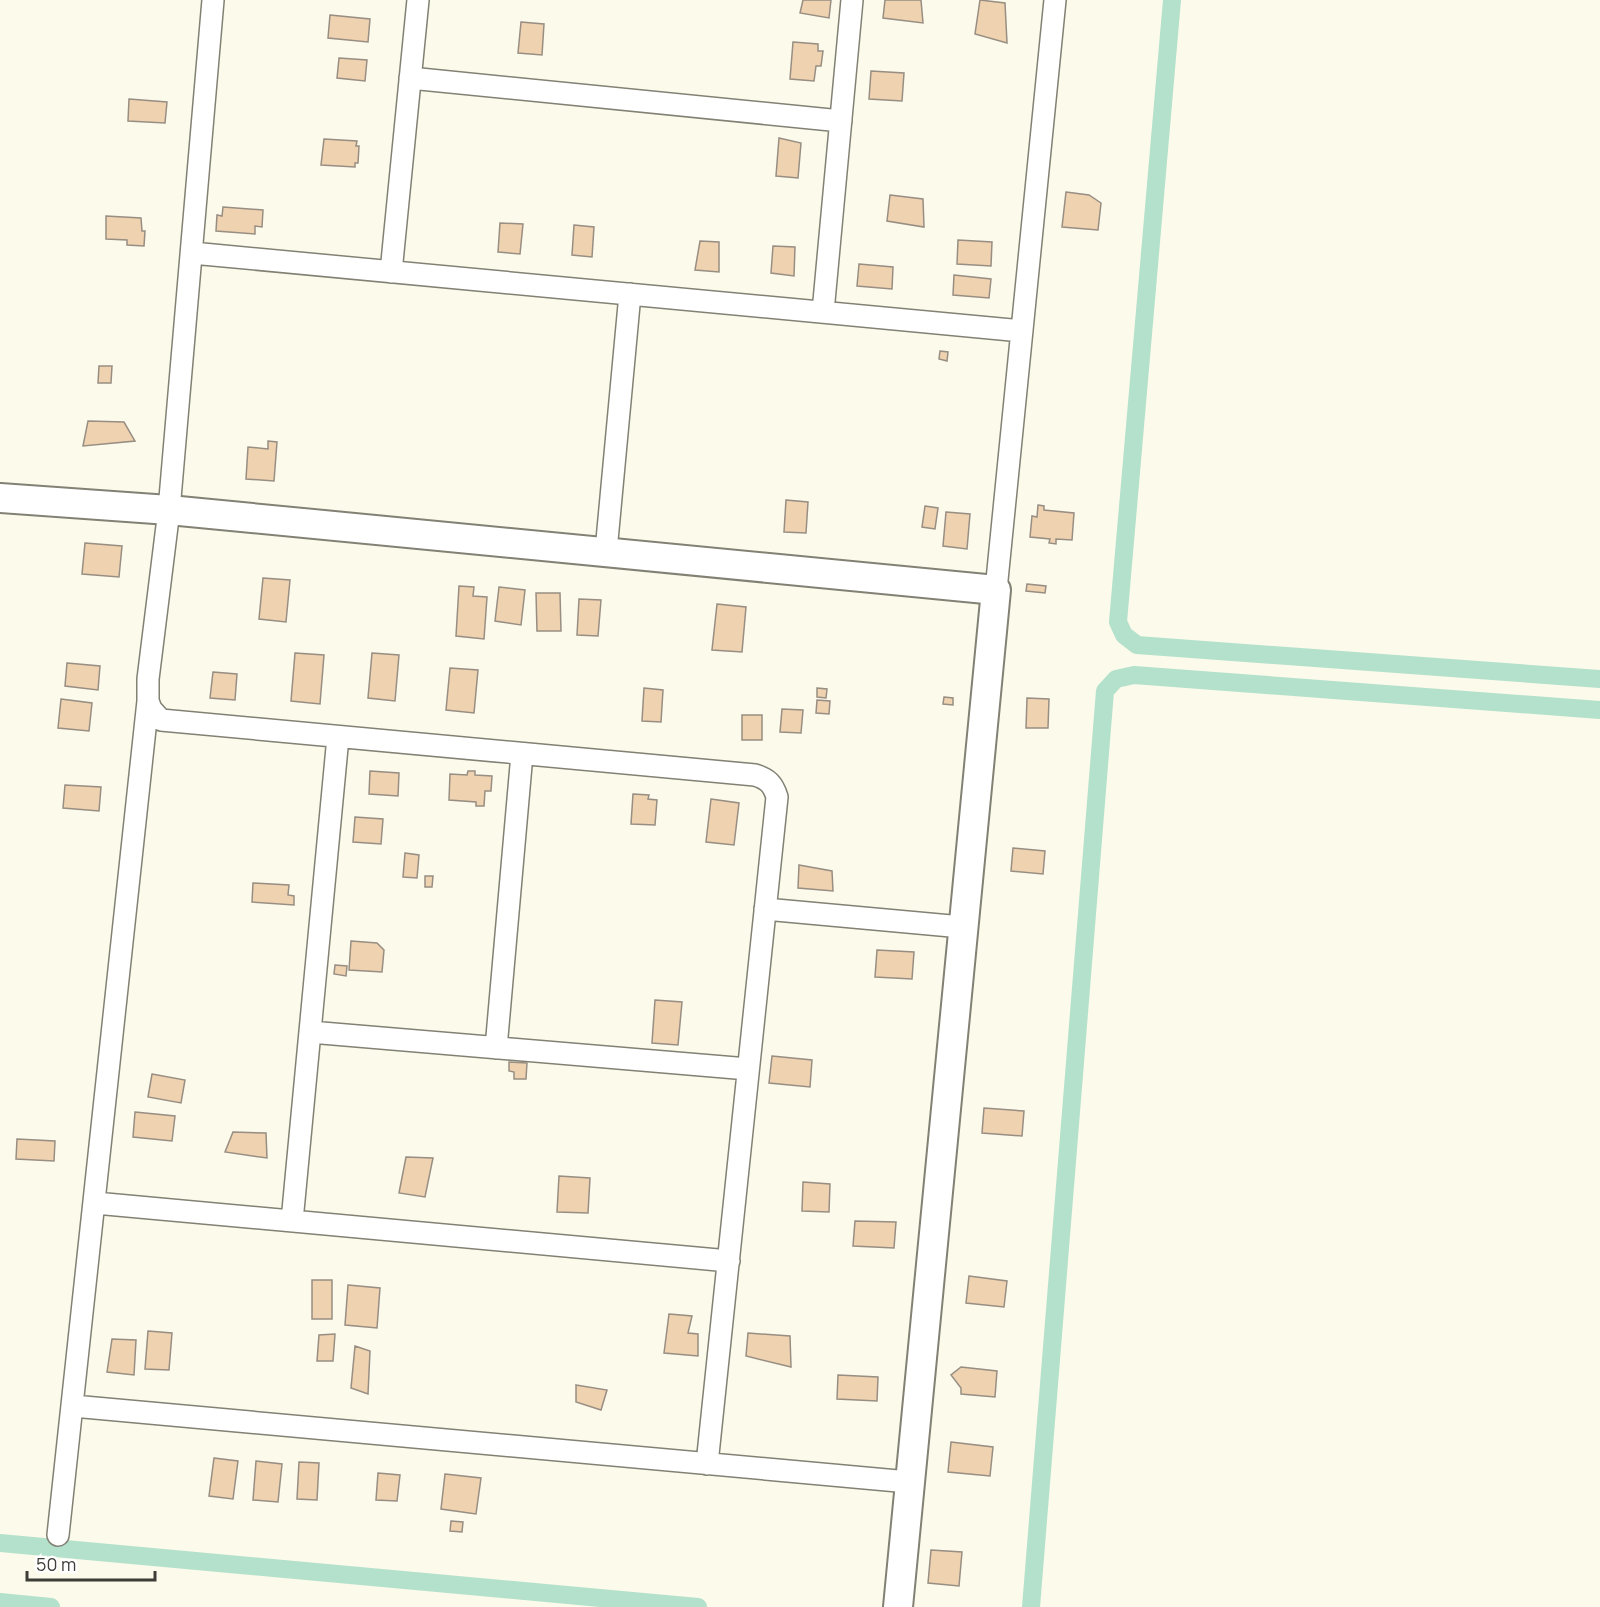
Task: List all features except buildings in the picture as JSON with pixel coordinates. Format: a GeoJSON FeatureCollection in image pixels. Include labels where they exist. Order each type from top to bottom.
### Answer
{"type":"FeatureCollection","features":[{"type":"Feature","properties":{"kind":"street"},"geometry":{"type":"LineString","coordinates":[[58,1535],[148,700],[148,680],[170,510],[213,0]]}},
{"type":"Feature","properties":{"kind":"street"},"geometry":{"type":"LineString","coordinates":[[392,272],[418,0]]}},
{"type":"Feature","properties":{"kind":"street"},"geometry":{"type":"LineString","coordinates":[[823,312],[852,0]]}},
{"type":"Feature","properties":{"kind":"street"},"geometry":{"type":"LineString","coordinates":[[898,1607],[1055,0]]}},
{"type":"Feature","properties":{"kind":"street"},"geometry":{"type":"LineString","coordinates":[[410,78],[841,121]]}},
{"type":"Feature","properties":{"kind":"street"},"geometry":{"type":"LineString","coordinates":[[192,253],[1022,331]]}},
{"type":"Feature","properties":{"kind":"street"},"geometry":{"type":"LineString","coordinates":[[606,551],[630,294]]}},
{"type":"Feature","properties":{"kind":"street"},"geometry":{"type":"LineString","coordinates":[[0,498],[170,510],[996,590]]}},
{"type":"Feature","properties":{"kind":"street"},"geometry":{"type":"LineString","coordinates":[[148,700],[161,720],[765,778],[773,787],[777,797],[707,1464]]}},
{"type":"Feature","properties":{"kind":"street"},"geometry":{"type":"LineString","coordinates":[[292,1221],[338,736]]}},
{"type":"Feature","properties":{"kind":"street"},"geometry":{"type":"LineString","coordinates":[[496,1048],[522,754]]}},
{"type":"Feature","properties":{"kind":"street"},"geometry":{"type":"LineString","coordinates":[[765,909],[963,927]]}},
{"type":"Feature","properties":{"kind":"street"},"geometry":{"type":"LineString","coordinates":[[310,1032],[748,1069]]}},
{"type":"Feature","properties":{"kind":"street"},"geometry":{"type":"LineString","coordinates":[[95,1203],[729,1261]]}},
{"type":"Feature","properties":{"kind":"street"},"geometry":{"type":"LineString","coordinates":[[73,1406],[909,1482]]}},
{"type":"Feature","properties":{"kind":"waterway"},"geometry":{"type":"LineString","coordinates":[[1172,0],[1118,622],[1124,635],[1137,645],[1600,679]]}},
{"type":"Feature","properties":{"kind":"waterway"},"geometry":{"type":"LineString","coordinates":[[1031,1607],[1105,691],[1116,679],[1134,675],[1600,710]]}},
{"type":"Feature","properties":{"kind":"waterway"},"geometry":{"type":"LineString","coordinates":[[0,1543],[698,1607]]}},
{"type":"Feature","properties":{"kind":"waterway"},"geometry":{"type":"LineString","coordinates":[[0,1602],[51,1607]]}}]}
